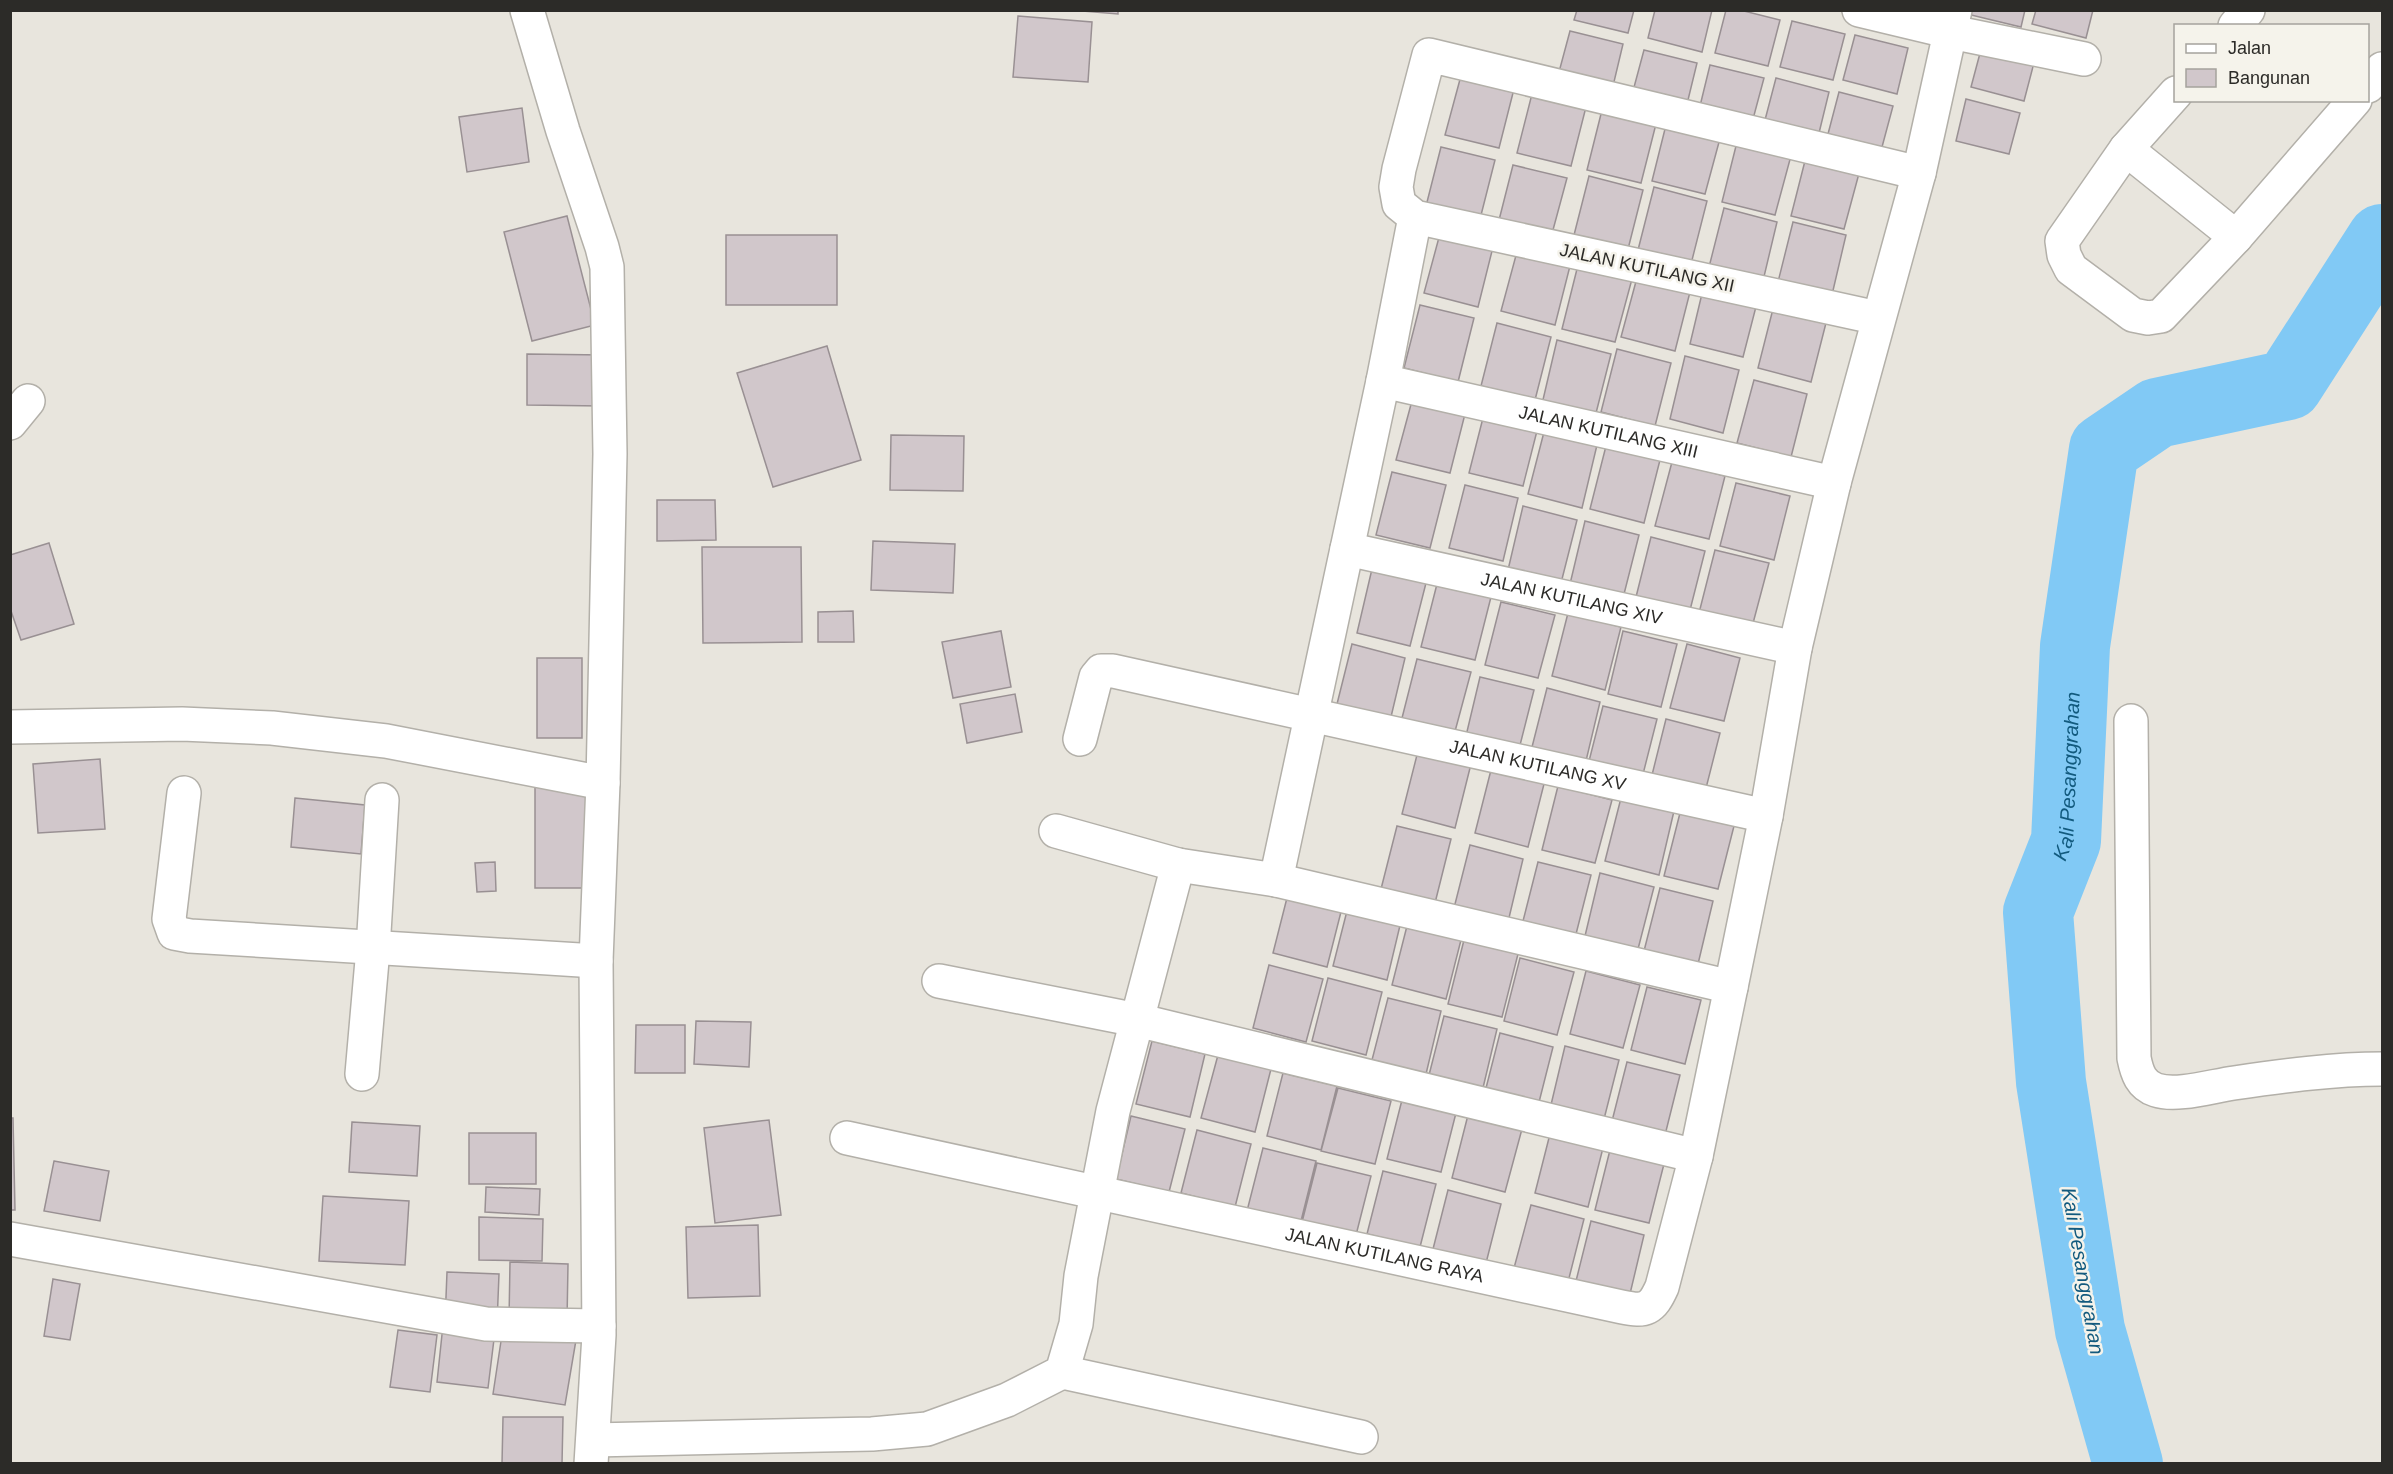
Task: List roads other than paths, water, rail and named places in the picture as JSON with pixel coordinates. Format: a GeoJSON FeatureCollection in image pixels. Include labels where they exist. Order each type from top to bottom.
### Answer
{"type":"FeatureCollection","features":[{"type":"Feature","properties":{"kind":"street"},"geometry":{"type":"LineString","coordinates":[[527,10],[607,267],[610,454],[603,783],[596,961],[599,1335],[592,1452],[927,1429],[1007,1400],[1062,1372],[1361,1437]]}},
{"type":"Feature","properties":{"kind":"street"},"geometry":{"type":"LineString","coordinates":[[1859,10],[1953,21],[2084,59]]}},
{"type":"Feature","properties":{"kind":"street"},"geometry":{"type":"LineString","coordinates":[[2237,24],[2248,10]]}},
{"type":"Feature","properties":{"kind":"street"},"geometry":{"type":"LineString","coordinates":[[939,981],[1137,1020],[1696,1155],[1766,816],[1795,648],[1834,483],[1919,173],[1953,21]]}},
{"type":"Feature","properties":{"kind":"street"},"geometry":{"type":"LineString","coordinates":[[1276,880],[1383,381],[1415,217],[1399,204],[1396,187],[1429,55],[1919,173]]}},
{"type":"Feature","properties":{"kind":"street"},"geometry":{"type":"LineString","coordinates":[[2369,84],[2382,69]]}},
{"type":"Feature","properties":{"kind":"street"},"geometry":{"type":"LineString","coordinates":[[2174,94],[2126,149],[2062,241],[2064,255],[2071,269],[2133,315],[2148,318],[2161,316],[2236,237],[2353,102]]}},
{"type":"Feature","properties":{"kind":"street"},"geometry":{"type":"LineString","coordinates":[[2126,149],[2236,237]]}},
{"type":"Feature","properties":{"kind":"street","name":"JALAN KUTILANG XII"},"geometry":{"type":"LineString","coordinates":[[1415,217],[1878,318]]}},
{"type":"Feature","properties":{"kind":"street","name":"JALAN KUTILANG XIII"},"geometry":{"type":"LineString","coordinates":[[1383,381],[1834,483]]}},
{"type":"Feature","properties":{"kind":"street","name":"JALAN KUTILANG XIV"},"geometry":{"type":"LineString","coordinates":[[1347,549],[1795,648]]}},
{"type":"Feature","properties":{"kind":"street","name":"JALAN KUTILANG XV"},"geometry":{"type":"LineString","coordinates":[[1080,739],[1096,677],[1101,671],[1106,670],[1766,816]]}},
{"type":"Feature","properties":{"kind":"street"},"geometry":{"type":"LineString","coordinates":[[2131,721],[2134,1050],[2137,1073],[2143,1083],[2154,1090],[2176,1092],[2284,1077],[2382,1070]]}},
{"type":"Feature","properties":{"kind":"street"},"geometry":{"type":"LineString","coordinates":[[12,726],[182,724],[272,728],[386,741],[603,783]]}},
{"type":"Feature","properties":{"kind":"street"},"geometry":{"type":"LineString","coordinates":[[184,793],[169,920],[174,933],[373,949],[596,961]]}},
{"type":"Feature","properties":{"kind":"street"},"geometry":{"type":"LineString","coordinates":[[362,1074],[373,949],[382,800]]}},
{"type":"Feature","properties":{"kind":"street"},"geometry":{"type":"LineString","coordinates":[[1056,831],[1178,865],[1276,880],[1731,987]]}},
{"type":"Feature","properties":{"kind":"street"},"geometry":{"type":"LineString","coordinates":[[1062,1372],[1076,1324],[1081,1275],[1113,1111],[1178,865]]}},
{"type":"Feature","properties":{"kind":"street","name":"JALAN KUTILANG RAYA"},"geometry":{"type":"LineString","coordinates":[[847,1138],[1640,1311],[1655,1303],[1662,1287],[1696,1155]]}},
{"type":"Feature","properties":{"kind":"street"},"geometry":{"type":"LineString","coordinates":[[10,1239],[486,1324],[598,1326]]}},
{"type":"Feature","properties":{"kind":"waterway","name":"Kali Pesanggrahan"},"geometry":{"type":"LineString","coordinates":[[2128,1464],[2090,1330],[2051,1082],[2038,912],[2066,841],[2075,646],[2104,449],[2157,413],[2288,385],[2382,239]]}}]}
